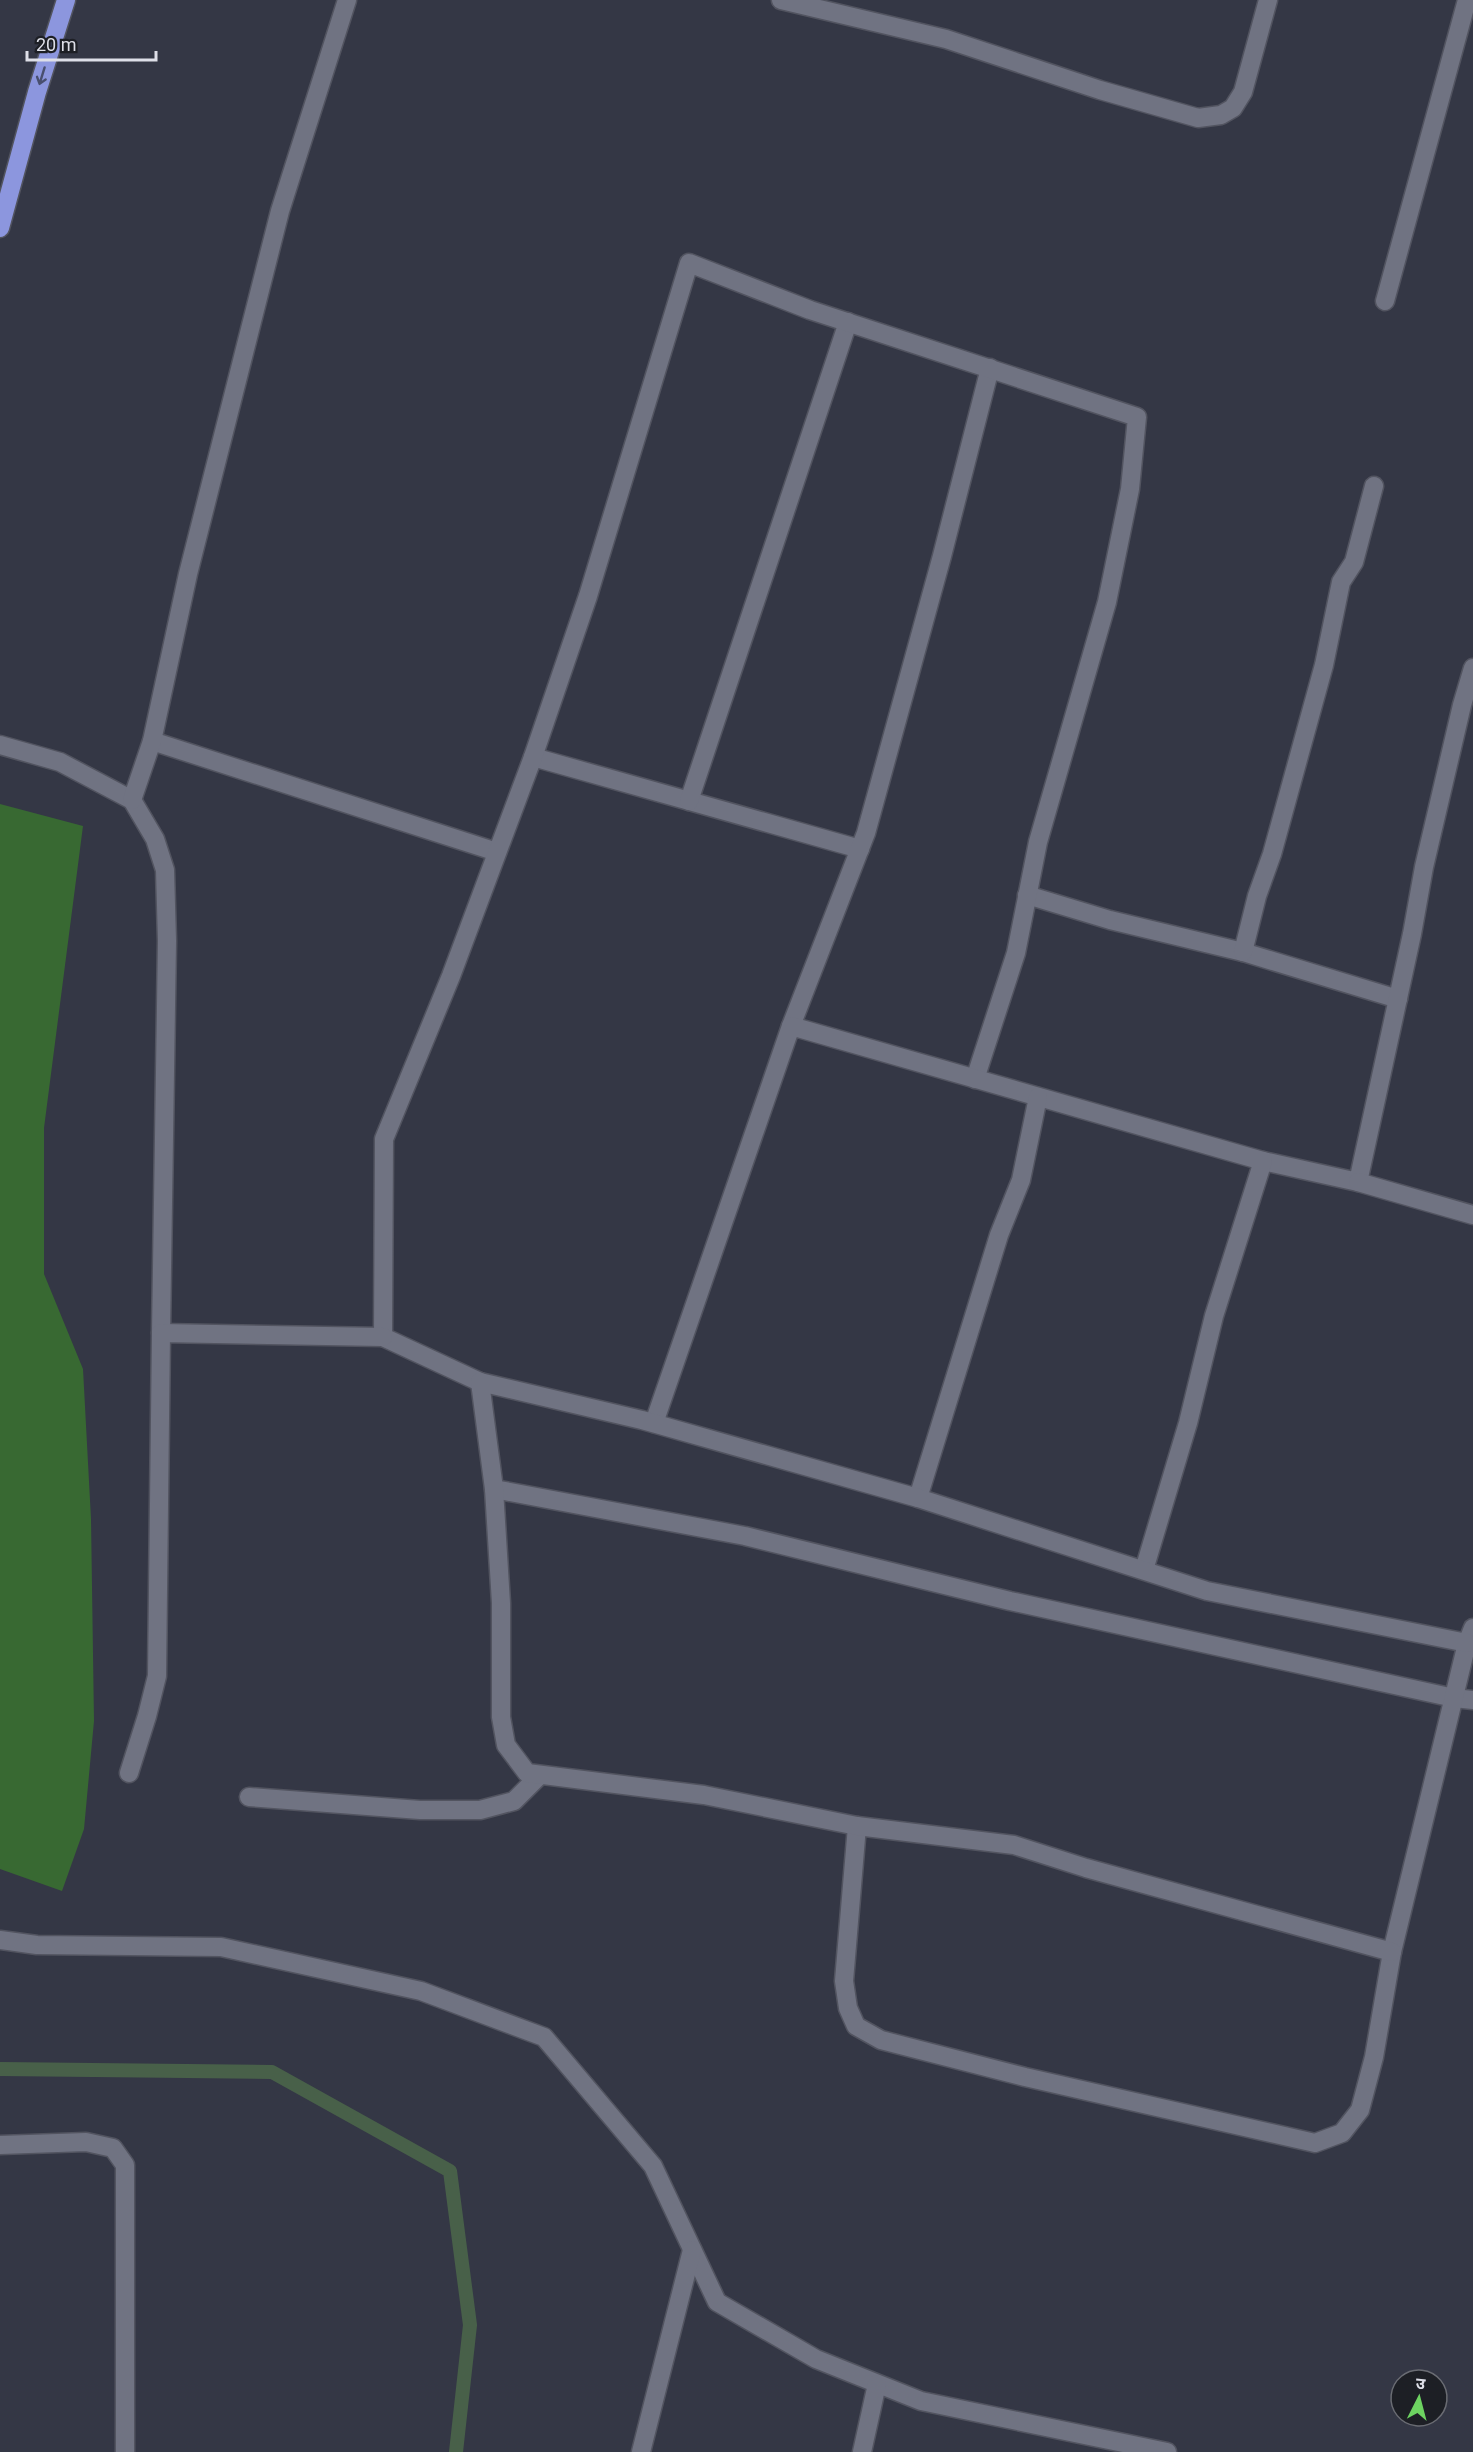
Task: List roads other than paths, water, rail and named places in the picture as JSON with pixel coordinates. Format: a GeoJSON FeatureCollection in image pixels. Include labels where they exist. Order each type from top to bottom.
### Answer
{"type":"FeatureCollection","features":[{"type":"Feature","properties":{"kind":"highway"},"geometry":{"type":"LineString","coordinates":[[0,228],[37,92],[66,0]]}},
{"type":"Feature","properties":{"kind":"street"},"geometry":{"type":"LineString","coordinates":[[132,800],[152,741],[188,574],[280,211],[347,0]]}},
{"type":"Feature","properties":{"kind":"street"},"geometry":{"type":"LineString","coordinates":[[782,0],[946,39],[1100,90],[1198,118],[1221,115],[1233,108],[1243,92],[1268,0]]}},
{"type":"Feature","properties":{"kind":"street"},"geometry":{"type":"LineString","coordinates":[[1385,301],[1467,0]]}},
{"type":"Feature","properties":{"kind":"street"},"geometry":{"type":"LineString","coordinates":[[383,1337],[384,1139],[451,976],[533,757],[588,596],[689,262],[848,322],[1137,417],[1130,489],[1107,602],[1038,842],[1016,953],[975,1079]]}},
{"type":"Feature","properties":{"kind":"street"},"geometry":{"type":"LineString","coordinates":[[689,801],[848,322]]}},
{"type":"Feature","properties":{"kind":"street"},"geometry":{"type":"LineString","coordinates":[[654,1423],[791,1026],[867,832],[990,368]]}},
{"type":"Feature","properties":{"kind":"street"},"geometry":{"type":"LineString","coordinates":[[1244,952],[1257,897],[1272,854],[1324,665],[1341,582],[1354,562],[1374,486]]}},
{"type":"Feature","properties":{"kind":"street"},"geometry":{"type":"LineString","coordinates":[[1358,1182],[1424,867],[1462,705],[1473,668]]}},
{"type":"Feature","properties":{"kind":"street"},"geometry":{"type":"LineString","coordinates":[[152,741],[497,852]]}},
{"type":"Feature","properties":{"kind":"street"},"geometry":{"type":"LineString","coordinates":[[0,745],[60,762],[132,800],[155,839],[165,870],[157,1677],[129,1773]]}},
{"type":"Feature","properties":{"kind":"street"},"geometry":{"type":"LineString","coordinates":[[533,757],[860,849]]}},
{"type":"Feature","properties":{"kind":"street"},"geometry":{"type":"LineString","coordinates":[[1028,895],[1110,920],[1244,952],[1398,999]]}},
{"type":"Feature","properties":{"kind":"street"},"geometry":{"type":"LineString","coordinates":[[791,1026],[1263,1161],[1358,1182],[1473,1215]]}},
{"type":"Feature","properties":{"kind":"street"},"geometry":{"type":"LineString","coordinates":[[918,1498],[999,1235],[1021,1180],[1038,1097]]}},
{"type":"Feature","properties":{"kind":"street"},"geometry":{"type":"LineString","coordinates":[[1144,1570],[1188,1423],[1214,1317],[1263,1161]]}},
{"type":"Feature","properties":{"kind":"street"},"geometry":{"type":"LineString","coordinates":[[161,1333],[383,1337],[480,1382],[654,1423],[918,1498],[1206,1591],[1471,1632],[1392,1952],[1374,2057],[1360,2110],[1342,2133],[1315,2143],[1025,2077],[881,2040],[856,2026],[848,2008],[844,1982],[857,1826]]}},
{"type":"Feature","properties":{"kind":"street"},"geometry":{"type":"LineString","coordinates":[[480,1382],[494,1489],[501,1603],[501,1717],[506,1745],[527,1773],[704,1795],[857,1826],[1014,1845],[1086,1868],[1392,1952]]}},
{"type":"Feature","properties":{"kind":"street"},"geometry":{"type":"LineString","coordinates":[[494,1489],[745,1536],[1010,1602],[1454,1698],[1473,1700]]}},
{"type":"Feature","properties":{"kind":"street"},"geometry":{"type":"LineString","coordinates":[[249,1797],[420,1810],[480,1810],[514,1801],[540,1776]]}},
{"type":"Feature","properties":{"kind":"street"},"geometry":{"type":"LineString","coordinates":[[0,1940],[37,1945],[221,1947],[421,1991],[543,2037],[652,2166],[717,2302],[816,2359],[921,2401],[1140,2449],[1167,2452]]}},
{"type":"Feature","properties":{"kind":"street"},"geometry":{"type":"LineString","coordinates":[[0,2145],[86,2142],[113,2148],[125,2165],[125,2452]]}},
{"type":"Feature","properties":{"kind":"street"},"geometry":{"type":"LineString","coordinates":[[641,2452],[692,2250]]}},
{"type":"Feature","properties":{"kind":"street"},"geometry":{"type":"LineString","coordinates":[[862,2452],[877,2384]]}},
{"type":"Feature","properties":{"kind":"waterway"},"geometry":{"type":"LineString","coordinates":[[0,2069],[272,2072],[450,2171],[470,2325],[456,2452]]}}]}
